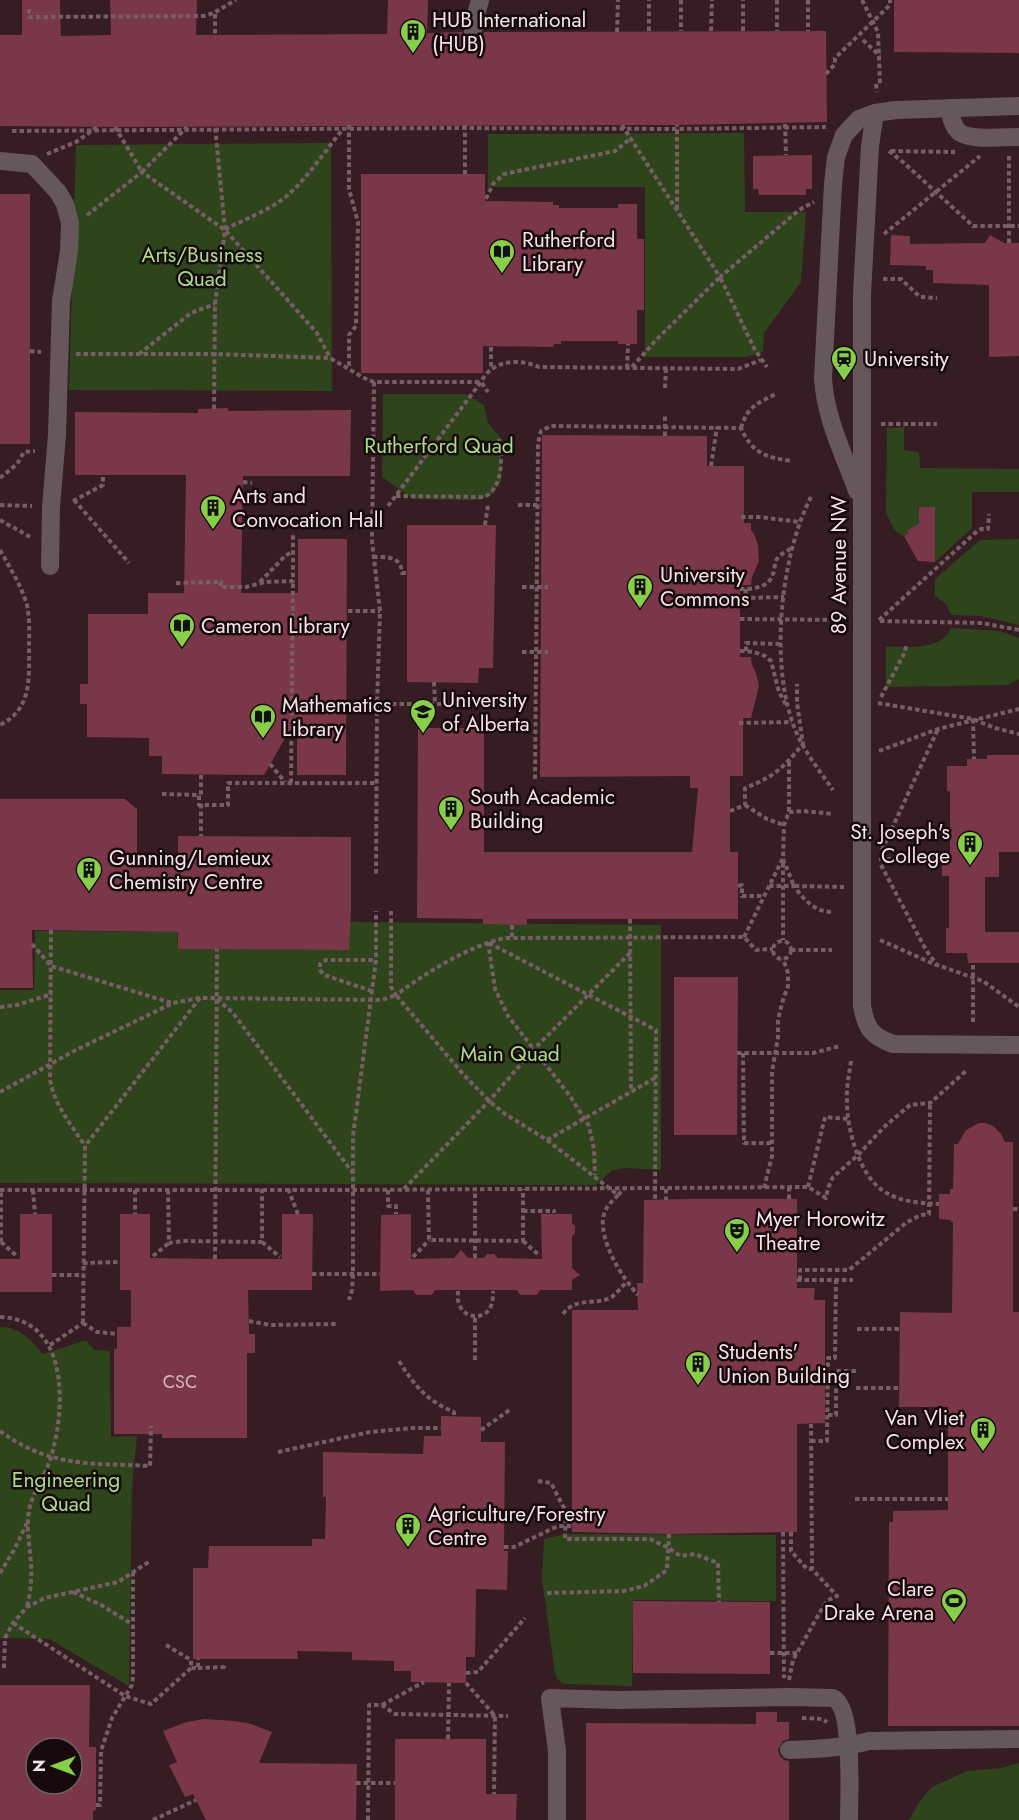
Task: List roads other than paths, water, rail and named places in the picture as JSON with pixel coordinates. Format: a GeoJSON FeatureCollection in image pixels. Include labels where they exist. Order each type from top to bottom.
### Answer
{"type":"FeatureCollection","features":[{"type":"Feature","properties":{"kind":"street"},"geometry":{"type":"LineString","coordinates":[[473,32],[480,0]]}},
{"type":"Feature","properties":{"kind":"street"},"geometry":{"type":"LineString","coordinates":[[862,502],[824,397],[823,378],[833,184],[836,157],[844,135],[860,119],[875,113],[896,110],[1019,106]]}},
{"type":"Feature","properties":{"kind":"street"},"geometry":{"type":"LineString","coordinates":[[949,108],[954,125],[960,133],[977,137],[1019,137]]}},
{"type":"Feature","properties":{"kind":"street","name":"89 Avenue NW"},"geometry":{"type":"LineString","coordinates":[[875,113],[870,146],[862,260],[861,989],[865,1021],[868,1029],[875,1035],[893,1044],[1019,1046]]}},
{"type":"Feature","properties":{"kind":"street"},"geometry":{"type":"LineString","coordinates":[[0,161],[32,164],[65,204],[70,223],[69,251],[61,294],[57,435],[52,483],[50,558]]}},
{"type":"Feature","properties":{"kind":"street"},"geometry":{"type":"LineString","coordinates":[[557,1820],[556,1751],[550,1698],[617,1700],[800,1697],[828,1697],[838,1700],[845,1717],[848,1746],[849,1820]]}},
{"type":"Feature","properties":{"kind":"street"},"geometry":{"type":"LineString","coordinates":[[789,1750],[848,1746],[869,1741],[1019,1740]]}},
{"type":"Feature","properties":{"kind":"place","name":"HUB International (HUB)"},"geometry":{"type":"Point","coordinates":[413,55]}},
{"type":"Feature","properties":{"kind":"place","name":"Rutherford Library"},"geometry":{"type":"Point","coordinates":[502,275]}},
{"type":"Feature","properties":{"kind":"place","name":"University"},"geometry":{"type":"Point","coordinates":[844,382]}},
{"type":"Feature","properties":{"kind":"place","name":"Arts and Convocation Hall"},"geometry":{"type":"Point","coordinates":[213,531]}},
{"type":"Feature","properties":{"kind":"place","name":"University Commons"},"geometry":{"type":"Point","coordinates":[640,610]}},
{"type":"Feature","properties":{"kind":"place","name":"Cameron Library"},"geometry":{"type":"Point","coordinates":[182,649]}},
{"type":"Feature","properties":{"kind":"place","name":"University of Alberta"},"geometry":{"type":"Point","coordinates":[423,735]}},
{"type":"Feature","properties":{"kind":"place","name":"Mathematics Library"},"geometry":{"type":"Point","coordinates":[263,740]}},
{"type":"Feature","properties":{"kind":"place","name":"South Academic Building"},"geometry":{"type":"Point","coordinates":[451,832]}},
{"type":"Feature","properties":{"kind":"place","name":"St. Joseph's College"},"geometry":{"type":"Point","coordinates":[970,867]}},
{"type":"Feature","properties":{"kind":"place","name":"Gunning/Lemieux Chemistry Centre"},"geometry":{"type":"Point","coordinates":[89,893]}},
{"type":"Feature","properties":{"kind":"place","name":"Myer Horowitz Theatre"},"geometry":{"type":"Point","coordinates":[737,1254]}},
{"type":"Feature","properties":{"kind":"place","name":"Students' Union Building"},"geometry":{"type":"Point","coordinates":[698,1387]}},
{"type":"Feature","properties":{"kind":"place","name":"Van Vliet Complex"},"geometry":{"type":"Point","coordinates":[983,1453]}},
{"type":"Feature","properties":{"kind":"place","name":"Agriculture/Forestry Centre"},"geometry":{"type":"Point","coordinates":[408,1549]}},
{"type":"Feature","properties":{"kind":"place","name":"Clare Drake Arena"},"geometry":{"type":"Point","coordinates":[954,1624]}},
{"type":"Feature","properties":{"kind":"park label","name":"Arts/Business Quad"},"geometry":{"type":"Point","coordinates":[202,267]}},
{"type":"Feature","properties":{"kind":"park label","name":"Rutherford Quad"},"geometry":{"type":"Point","coordinates":[439,446]}},
{"type":"Feature","properties":{"kind":"park label","name":"Main Quad"},"geometry":{"type":"Point","coordinates":[510,1054]}},
{"type":"Feature","properties":{"kind":"park label","name":"Engineering Quad"},"geometry":{"type":"Point","coordinates":[66,1492]}}]}
